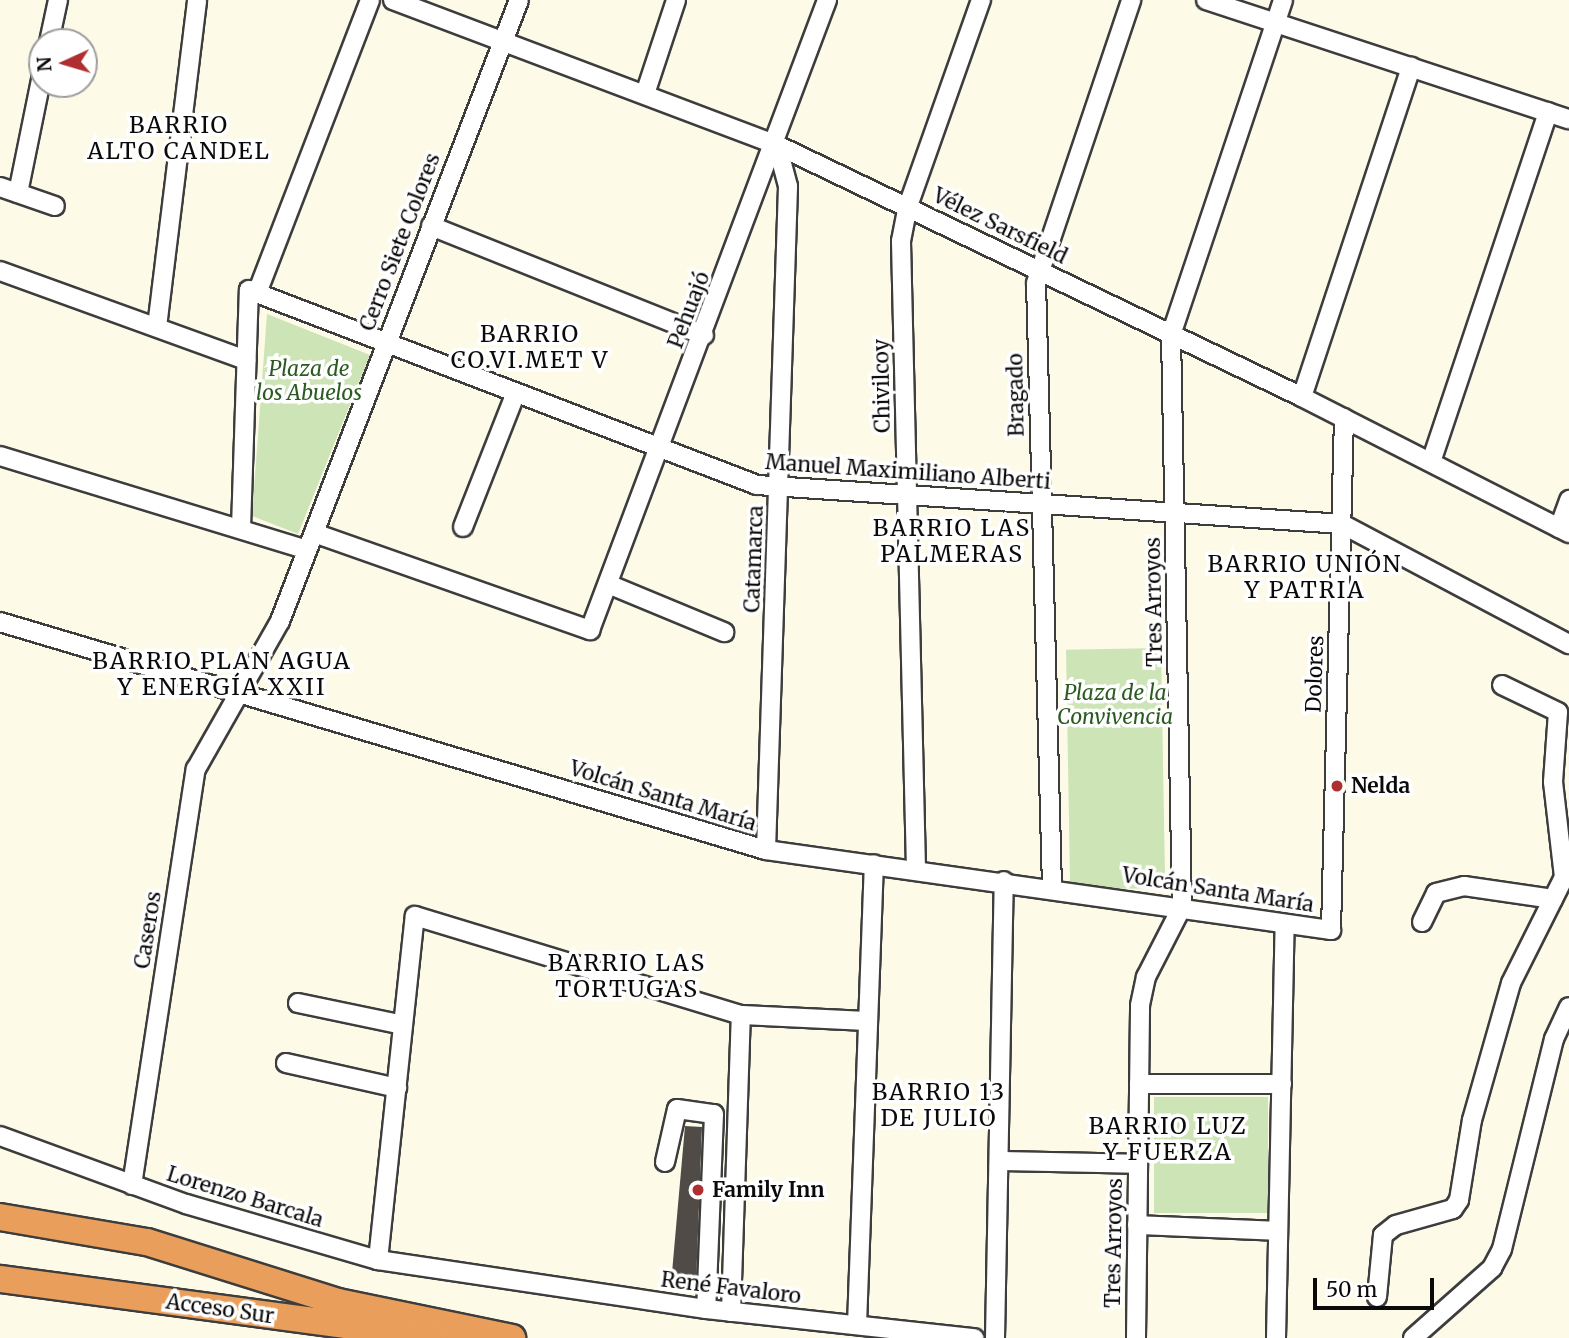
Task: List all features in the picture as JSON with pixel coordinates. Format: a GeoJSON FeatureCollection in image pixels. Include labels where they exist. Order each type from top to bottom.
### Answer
{"type":"FeatureCollection","features":[{"type":"Feature","properties":{"kind":"highway"},"geometry":{"type":"LineString","coordinates":[[0,1216],[147,1242],[338,1301],[512,1338]]}},
{"type":"Feature","properties":{"kind":"highway","name":"Acceso Sur"},"geometry":{"type":"LineString","coordinates":[[0,1279],[440,1338]]}},
{"type":"Feature","properties":{"kind":"street"},"geometry":{"type":"LineString","coordinates":[[52,28],[58,0]]}},
{"type":"Feature","properties":{"kind":"street"},"geometry":{"type":"LineString","coordinates":[[157,327],[197,0]]}},
{"type":"Feature","properties":{"kind":"street"},"geometry":{"type":"LineString","coordinates":[[241,528],[246,360],[253,292],[370,0]]}},
{"type":"Feature","properties":{"kind":"street","name":"Vélez Sarsfield"},"geometry":{"type":"LineString","coordinates":[[393,0],[777,145],[1302,397],[1564,531]]}},
{"type":"Feature","properties":{"kind":"street","name":"Cerro Siete Colores"},"geometry":{"type":"LineString","coordinates":[[242,694],[314,533],[519,0]]}},
{"type":"Feature","properties":{"kind":"street"},"geometry":{"type":"LineString","coordinates":[[645,94],[676,0]]}},
{"type":"Feature","properties":{"kind":"street","name":"Pehuajó"},"geometry":{"type":"LineString","coordinates":[[314,533],[587,633],[777,145],[827,0]]}},
{"type":"Feature","properties":{"kind":"street","name":"Chivilcoy"},"geometry":{"type":"LineString","coordinates":[[916,869],[901,241],[908,206],[981,0]]}},
{"type":"Feature","properties":{"kind":"street","name":"Bragado"},"geometry":{"type":"LineString","coordinates":[[1052,888],[1041,506],[1038,271],[1131,0]]}},
{"type":"Feature","properties":{"kind":"street"},"geometry":{"type":"LineString","coordinates":[[1206,0],[1569,119]]}},
{"type":"Feature","properties":{"kind":"street","name":"Tres Arroyos"},"geometry":{"type":"LineString","coordinates":[[1136,1338],[1142,991],[1182,907],[1171,335],[1283,0]]}},
{"type":"Feature","properties":{"kind":"street"},"geometry":{"type":"LineString","coordinates":[[1302,397],[1411,67]]}},
{"type":"Feature","properties":{"kind":"street"},"geometry":{"type":"LineString","coordinates":[[18,193],[37,98]]}},
{"type":"Feature","properties":{"kind":"street"},"geometry":{"type":"LineString","coordinates":[[1431,463],[1548,112]]}},
{"type":"Feature","properties":{"kind":"street","name":"Catamarca"},"geometry":{"type":"LineString","coordinates":[[766,850],[788,186],[777,145]]}},
{"type":"Feature","properties":{"kind":"street"},"geometry":{"type":"LineString","coordinates":[[0,187],[55,206]]}},
{"type":"Feature","properties":{"kind":"street"},"geometry":{"type":"LineString","coordinates":[[431,226],[704,335]]}},
{"type":"Feature","properties":{"kind":"street"},"geometry":{"type":"LineString","coordinates":[[0,271],[246,360]]}},
{"type":"Feature","properties":{"kind":"street","name":"Manuel Maximiliano Alberti"},"geometry":{"type":"LineString","coordinates":[[253,292],[659,452],[779,488],[1342,524],[1569,644]]}},
{"type":"Feature","properties":{"kind":"street"},"geometry":{"type":"LineString","coordinates":[[463,527],[515,395]]}},
{"type":"Feature","properties":{"kind":"street","name":"Dolores"},"geometry":{"type":"LineString","coordinates":[[1331,930],[1344,418]]}},
{"type":"Feature","properties":{"kind":"street"},"geometry":{"type":"LineString","coordinates":[[0,456],[307,550]]}},
{"type":"Feature","properties":{"kind":"street"},"geometry":{"type":"LineString","coordinates":[[1564,531],[1569,500]]}},
{"type":"Feature","properties":{"kind":"street"},"geometry":{"type":"LineString","coordinates":[[608,584],[724,632]]}},
{"type":"Feature","properties":{"kind":"street","name":"Volcán Santa María"},"geometry":{"type":"LineString","coordinates":[[0,622],[766,850],[1004,881],[1331,930]]}},
{"type":"Feature","properties":{"kind":"street"},"geometry":{"type":"LineString","coordinates":[[1377,1297],[1383,1235],[1396,1225],[1453,1209],[1459,1200],[1472,1120],[1511,983],[1567,878],[1553,782],[1558,712],[1502,685]]}},
{"type":"Feature","properties":{"kind":"street","name":"Caseros"},"geometry":{"type":"LineString","coordinates":[[132,1185],[196,769],[242,694]]}},
{"type":"Feature","properties":{"kind":"street"},"geometry":{"type":"LineString","coordinates":[[857,1325],[874,864]]}},
{"type":"Feature","properties":{"kind":"street"},"geometry":{"type":"LineString","coordinates":[[996,1338],[1004,881]]}},
{"type":"Feature","properties":{"kind":"street"},"geometry":{"type":"LineString","coordinates":[[1422,922],[1436,893],[1464,886],[1553,900]]}},
{"type":"Feature","properties":{"kind":"street"},"geometry":{"type":"LineString","coordinates":[[378,1260],[415,916],[741,1015],[868,1021]]}},
{"type":"Feature","properties":{"kind":"street"},"geometry":{"type":"LineString","coordinates":[[1276,1338],[1285,924]]}},
{"type":"Feature","properties":{"kind":"street"},"geometry":{"type":"LineString","coordinates":[[298,1003],[403,1025]]}},
{"type":"Feature","properties":{"kind":"street"},"geometry":{"type":"LineString","coordinates":[[1413,1338],[1492,1268],[1502,1249],[1554,1039],[1569,1007]]}},
{"type":"Feature","properties":{"kind":"street"},"geometry":{"type":"LineString","coordinates":[[731,1312],[741,1015]]}},
{"type":"Feature","properties":{"kind":"street"},"geometry":{"type":"LineString","coordinates":[[286,1063],[397,1088]]}},
{"type":"Feature","properties":{"kind":"street"},"geometry":{"type":"LineString","coordinates":[[1139,1084],[1282,1084]]}},
{"type":"Feature","properties":{"kind":"street"},"geometry":{"type":"LineString","coordinates":[[665,1162],[677,1109],[714,1114],[706,1309]]}},
{"type":"Feature","properties":{"kind":"street","name":"Lorenzo Barcala"},"geometry":{"type":"LineString","coordinates":[[0,1136],[132,1185],[378,1260],[483,1277]]}},
{"type":"Feature","properties":{"kind":"street"},"geometry":{"type":"LineString","coordinates":[[999,1161],[1138,1164]]}},
{"type":"Feature","properties":{"kind":"street"},"geometry":{"type":"LineString","coordinates":[[1137,1225],[1278,1231]]}},
{"type":"Feature","properties":{"kind":"street","name":"René Favaloro"},"geometry":{"type":"LineString","coordinates":[[483,1277],[706,1309],[974,1338]]}},
{"type":"Feature","properties":{"kind":"green space","name":"Plaza de los Abuelos"},"geometry":{"type":"Polygon","coordinates":[[[267,314],[370,355],[298,534],[252,516],[267,314]]]}},
{"type":"Feature","properties":{"kind":"green space","name":"Plaza de la Convivencia"},"geometry":{"type":"Polygon","coordinates":[[[1161,648],[1165,888],[1070,890],[1066,650],[1161,648]]]}},
{"type":"Feature","properties":{"kind":"green space"},"geometry":{"type":"Polygon","coordinates":[[[1154,1097],[1268,1097],[1268,1213],[1154,1213],[1154,1097]]]}},
{"type":"Feature","properties":{"kind":"building"},"geometry":{"type":"Polygon","coordinates":[[[685,1126],[702,1127],[696,1285],[671,1284],[685,1126]]]}},
{"type":"Feature","properties":{"kind":"place","name":"Nelda"},"geometry":{"type":"Point","coordinates":[1337,786]}},
{"type":"Feature","properties":{"kind":"place","name":"Family Inn"},"geometry":{"type":"Point","coordinates":[698,1190]}},
{"type":"Feature","properties":{"kind":"district","name":"BARRIO ALTO CANDEL"},"geometry":{"type":"Point","coordinates":[179,138]}},
{"type":"Feature","properties":{"kind":"district","name":"BARRIO CO.VI.MET V"},"geometry":{"type":"Point","coordinates":[530,347]}},
{"type":"Feature","properties":{"kind":"district","name":"BARRIO LAS PALMERAS"},"geometry":{"type":"Point","coordinates":[952,541]}},
{"type":"Feature","properties":{"kind":"district","name":"BARRIO UNIÓN Y PATRIA"},"geometry":{"type":"Point","coordinates":[1305,577]}},
{"type":"Feature","properties":{"kind":"district","name":"BARRIO PLAN AGUA Y ENERGÍA XXII"},"geometry":{"type":"Point","coordinates":[222,674]}},
{"type":"Feature","properties":{"kind":"district","name":"BARRIO LAS TORTUGAS"},"geometry":{"type":"Point","coordinates":[627,976]}},
{"type":"Feature","properties":{"kind":"district","name":"BARRIO 13 DE JULIO"},"geometry":{"type":"Point","coordinates":[939,1105]}},
{"type":"Feature","properties":{"kind":"district","name":"BARRIO LUZ Y FUERZA"},"geometry":{"type":"Point","coordinates":[1168,1139]}}]}
